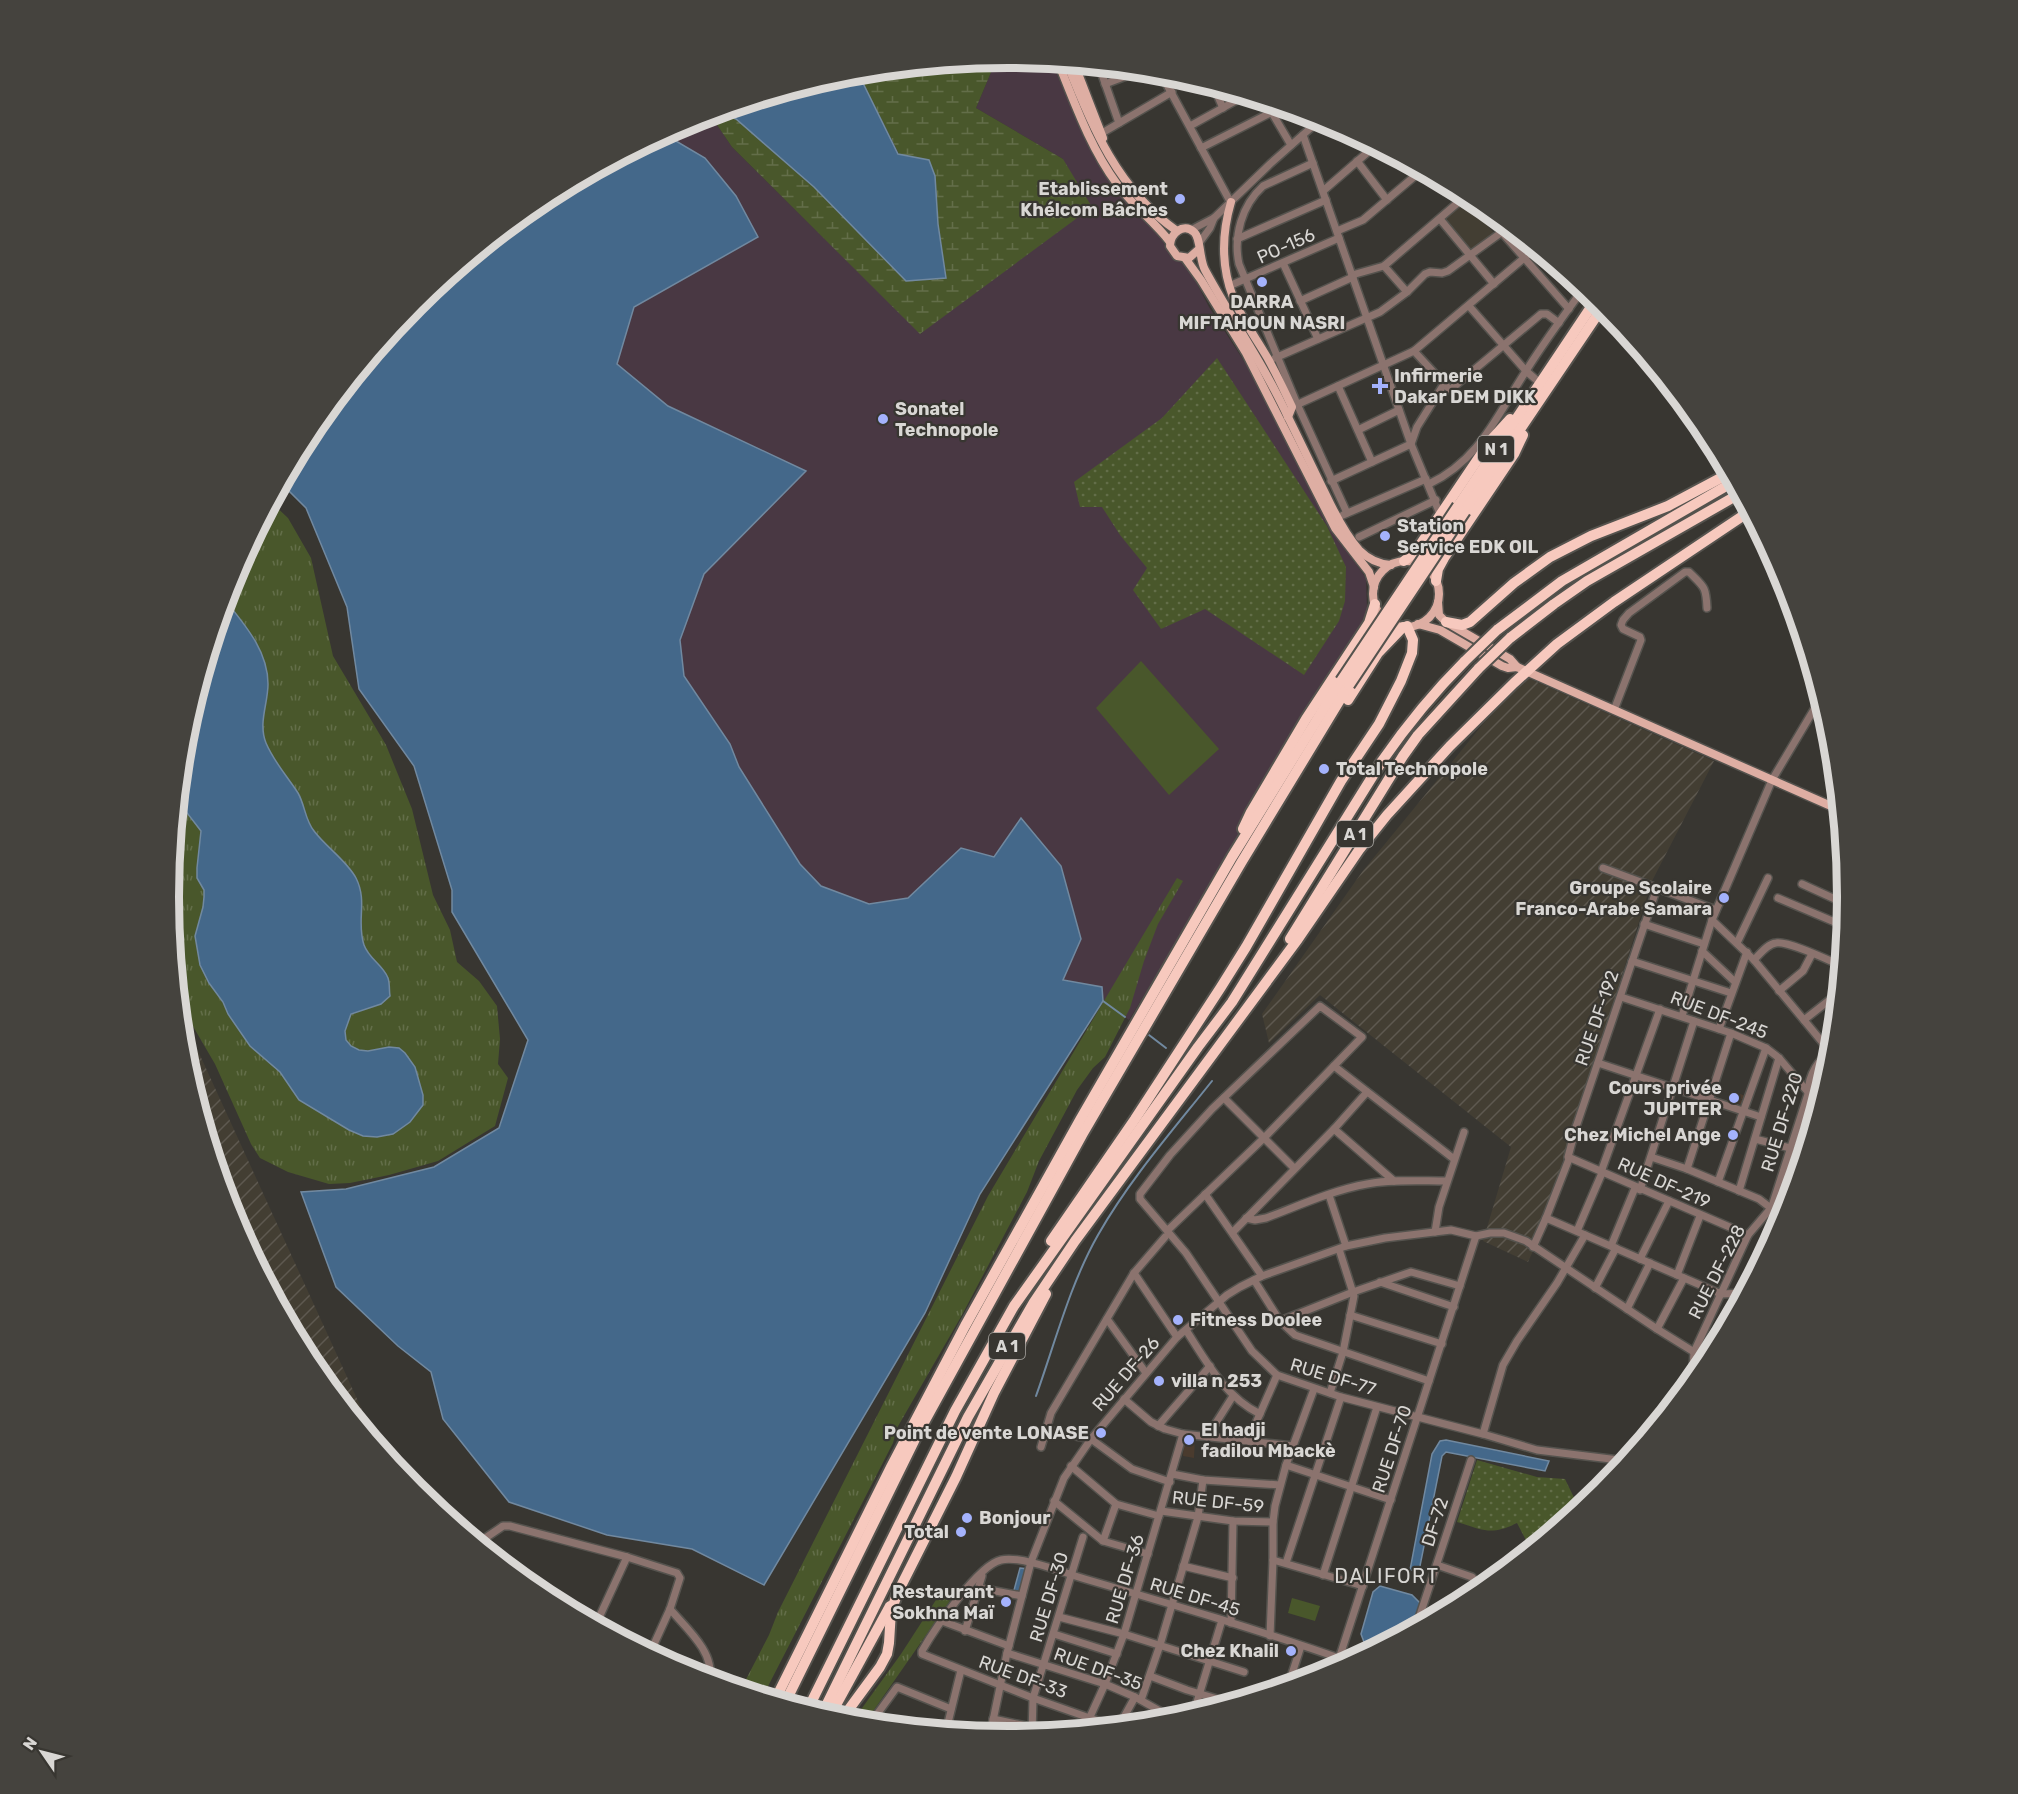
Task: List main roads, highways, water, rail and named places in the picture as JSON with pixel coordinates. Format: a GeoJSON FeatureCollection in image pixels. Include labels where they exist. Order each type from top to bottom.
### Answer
{"type":"FeatureCollection","features":[{"type":"Feature","properties":{"kind":"highway"},"geometry":{"type":"LineString","coordinates":[[1436,581],[1438,569],[1514,454],[1539,391],[1592,306]]}},
{"type":"Feature","properties":{"kind":"highway"},"geometry":{"type":"LineString","coordinates":[[1404,561],[1416,551],[1490,441],[1539,391],[1598,313]]}},
{"type":"Feature","properties":{"kind":"highway","name":"N 1"},"geometry":{"type":"LineString","coordinates":[[1236,860],[1345,683],[1539,391]]}},
{"type":"Feature","properties":{"kind":"highway"},"geometry":{"type":"LineString","coordinates":[[1446,622],[1462,625],[1470,622],[1514,583],[1550,557],[1591,536],[1668,506],[1724,476]]}},
{"type":"Feature","properties":{"kind":"highway","name":"A 1"},"geometry":{"type":"LineString","coordinates":[[810,1702],[968,1385],[993,1341],[1027,1286],[1232,1002],[1382,761],[1426,703],[1497,630],[1562,581],[1728,484]]}},
{"type":"Feature","properties":{"kind":"highway","name":"A 1"},"geometry":{"type":"LineString","coordinates":[[826,1706],[968,1417],[1028,1311],[1074,1241],[1245,1010],[1395,768],[1418,735],[1479,668],[1510,638],[1554,603],[1587,581],[1735,497]]}},
{"type":"Feature","properties":{"kind":"highway"},"geometry":{"type":"LineString","coordinates":[[1245,1010],[1298,939],[1359,850],[1387,815],[1522,669],[1599,612],[1745,515]]}},
{"type":"Feature","properties":{"kind":"highway"},"geometry":{"type":"LineString","coordinates":[[788,1696],[922,1426],[1236,860],[1251,812],[1334,674],[1369,623],[1375,604]]}},
{"type":"Feature","properties":{"kind":"highway"},"geometry":{"type":"LineString","coordinates":[[778,1693],[891,1467],[965,1326],[1080,1120],[1236,860],[1272,822],[1378,653],[1409,626],[1413,640],[1412,653],[1401,681],[1379,724],[1341,781],[1246,947],[1135,1119],[1066,1218],[1027,1286]]}},
{"type":"Feature","properties":{"kind":"highway"},"geometry":{"type":"LineString","coordinates":[[834,1708],[898,1592],[956,1477],[994,1393],[1074,1241]]}},
{"type":"Feature","properties":{"kind":"highway"},"geometry":{"type":"LineString","coordinates":[[848,1711],[887,1654],[890,1643],[891,1611],[898,1592]]}},
{"type":"Feature","properties":{"kind":"main road"},"geometry":{"type":"LineString","coordinates":[[1061,69],[1094,148],[1110,174],[1130,201],[1170,242],[1174,254],[1185,258],[1246,353],[1335,528],[1369,572],[1374,587],[1375,604],[1382,616],[1396,626],[1435,628],[1502,666],[1522,669]]}},
{"type":"Feature","properties":{"kind":"main road"},"geometry":{"type":"LineString","coordinates":[[1070,70],[1101,144],[1131,190],[1150,210],[1177,231]]}},
{"type":"Feature","properties":{"kind":"main road"},"geometry":{"type":"LineString","coordinates":[[1077,71],[1102,133],[1101,144]]}},
{"type":"Feature","properties":{"kind":"main road"},"geometry":{"type":"LineString","coordinates":[[1231,202],[1226,218],[1224,256],[1233,298]]}},
{"type":"Feature","properties":{"kind":"main road"},"geometry":{"type":"LineString","coordinates":[[1170,242],[1177,231],[1182,229],[1191,230],[1196,234],[1202,262],[1210,279],[1253,350],[1338,518],[1351,540],[1363,554],[1378,563],[1391,565]]}},
{"type":"Feature","properties":{"kind":"main road"},"geometry":{"type":"LineString","coordinates":[[1185,258],[1193,256],[1199,246]]}},
{"type":"Feature","properties":{"kind":"main road"},"geometry":{"type":"LineString","coordinates":[[1210,279],[1216,280],[1233,298],[1273,359],[1295,405],[1288,417]]}},
{"type":"Feature","properties":{"kind":"main road"},"geometry":{"type":"LineString","coordinates":[[1374,587],[1383,570],[1391,565],[1404,561],[1421,564],[1429,570],[1436,581],[1439,615],[1446,622],[1510,658],[1522,669],[1833,807]]}},
{"type":"Feature","properties":{"kind":"main road"},"geometry":{"type":"LineString","coordinates":[[1409,626],[1431,615],[1438,600]]}},
{"type":"Feature","properties":{"kind":"water"},"geometry":{"type":"Polygon","coordinates":[[[865,80],[863,83],[898,154],[929,160],[935,176],[938,224],[946,278],[906,281],[814,187],[736,119],[730,117],[794,96],[865,80]]]}},
{"type":"Feature","properties":{"kind":"water"},"geometry":{"type":"Polygon","coordinates":[[[673,139],[705,158],[736,196],[758,237],[634,307],[617,364],[668,406],[806,471],[704,574],[680,640],[684,676],[730,744],[739,767],[800,864],[821,886],[869,904],[908,898],[961,848],[994,857],[1021,818],[1061,866],[1081,939],[1063,980],[1102,987],[1103,1001],[980,1194],[925,1313],[764,1585],[692,1549],[607,1535],[509,1502],[443,1419],[431,1372],[398,1346],[336,1287],[301,1192],[346,1189],[434,1167],[499,1128],[528,1040],[452,912],[452,890],[414,766],[359,689],[347,607],[306,508],[287,489],[291,482],[319,436],[351,392],[422,310],[462,273],[548,207],[642,153],[673,139]]]}},
{"type":"Feature","properties":{"kind":"water"},"geometry":{"type":"Polygon","coordinates":[[[232,609],[254,639],[264,660],[268,684],[263,721],[266,743],[298,793],[311,827],[356,878],[362,903],[361,928],[364,945],[389,980],[390,996],[381,1004],[351,1014],[345,1031],[346,1040],[351,1046],[368,1051],[389,1047],[399,1048],[415,1067],[423,1095],[423,1105],[410,1122],[393,1134],[377,1137],[363,1136],[299,1100],[280,1072],[250,1046],[228,1014],[200,965],[195,936],[204,897],[204,890],[197,878],[201,831],[185,810],[187,789],[195,735],[208,682],[232,609]]]}},
{"type":"Feature","properties":{"kind":"water"},"geometry":{"type":"Polygon","coordinates":[[[1446,1440],[1549,1461],[1545,1471],[1446,1452],[1442,1456],[1419,1571],[1410,1570],[1432,1454],[1440,1441],[1446,1440]]]}},
{"type":"Feature","properties":{"kind":"water"},"geometry":{"type":"Polygon","coordinates":[[[1020,1568],[1028,1569],[1020,1599],[1013,1594],[1020,1568]]]}},
{"type":"Feature","properties":{"kind":"water"},"geometry":{"type":"Polygon","coordinates":[[[1380,1586],[1412,1595],[1420,1603],[1415,1620],[1365,1646],[1361,1634],[1373,1592],[1380,1586]]]}},
{"type":"Feature","properties":{"kind":"waterway"},"geometry":{"type":"LineString","coordinates":[[1103,1001],[1125,1017]]}},
{"type":"Feature","properties":{"kind":"waterway"},"geometry":{"type":"LineString","coordinates":[[1149,1035],[1166,1048]]}},
{"type":"Feature","properties":{"kind":"waterway"},"geometry":{"type":"LineString","coordinates":[[1036,1396],[1079,1273],[1098,1235],[1138,1175],[1212,1081]]}},
{"type":"Feature","properties":{"kind":"place","name":"Etablissement Khélcom Bâches"},"geometry":{"type":"Point","coordinates":[1180,199]}},
{"type":"Feature","properties":{"kind":"place","name":"DARRA MIFTAHOUN NASRI"},"geometry":{"type":"Point","coordinates":[1262,282]}},
{"type":"Feature","properties":{"kind":"place","name":"Infirmerie Dakar DEM DIKK"},"geometry":{"type":"Point","coordinates":[1380,386]}},
{"type":"Feature","properties":{"kind":"place","name":"Sonatel Technopole"},"geometry":{"type":"Point","coordinates":[883,419]}},
{"type":"Feature","properties":{"kind":"place","name":"Station Service EDK OIL"},"geometry":{"type":"Point","coordinates":[1385,536]}},
{"type":"Feature","properties":{"kind":"place","name":"Total Technopole"},"geometry":{"type":"Point","coordinates":[1324,769]}},
{"type":"Feature","properties":{"kind":"place","name":"Groupe Scolaire Franco-Arabe Samara"},"geometry":{"type":"Point","coordinates":[1724,898]}},
{"type":"Feature","properties":{"kind":"place","name":"Cours privée JUPITER"},"geometry":{"type":"Point","coordinates":[1734,1098]}},
{"type":"Feature","properties":{"kind":"place","name":"Chez Michel Ange"},"geometry":{"type":"Point","coordinates":[1733,1135]}},
{"type":"Feature","properties":{"kind":"place","name":"Fitness Doolee"},"geometry":{"type":"Point","coordinates":[1178,1320]}},
{"type":"Feature","properties":{"kind":"place","name":"villa n 253"},"geometry":{"type":"Point","coordinates":[1159,1381]}},
{"type":"Feature","properties":{"kind":"place","name":"Point de vente LONASE"},"geometry":{"type":"Point","coordinates":[1101,1433]}},
{"type":"Feature","properties":{"kind":"place","name":"El hadji fadilou Mbackè"},"geometry":{"type":"Point","coordinates":[1189,1440]}},
{"type":"Feature","properties":{"kind":"place","name":"Bonjour"},"geometry":{"type":"Point","coordinates":[967,1518]}},
{"type":"Feature","properties":{"kind":"place","name":"Total"},"geometry":{"type":"Point","coordinates":[961,1532]}},
{"type":"Feature","properties":{"kind":"place","name":"Restaurant Sokhna Maï"},"geometry":{"type":"Point","coordinates":[1006,1602]}},
{"type":"Feature","properties":{"kind":"place","name":"Chez Khalil"},"geometry":{"type":"Point","coordinates":[1291,1651]}},
{"type":"Feature","properties":{"kind":"district","name":"DALIFORT"},"geometry":{"type":"Point","coordinates":[1387,1576]}}]}
